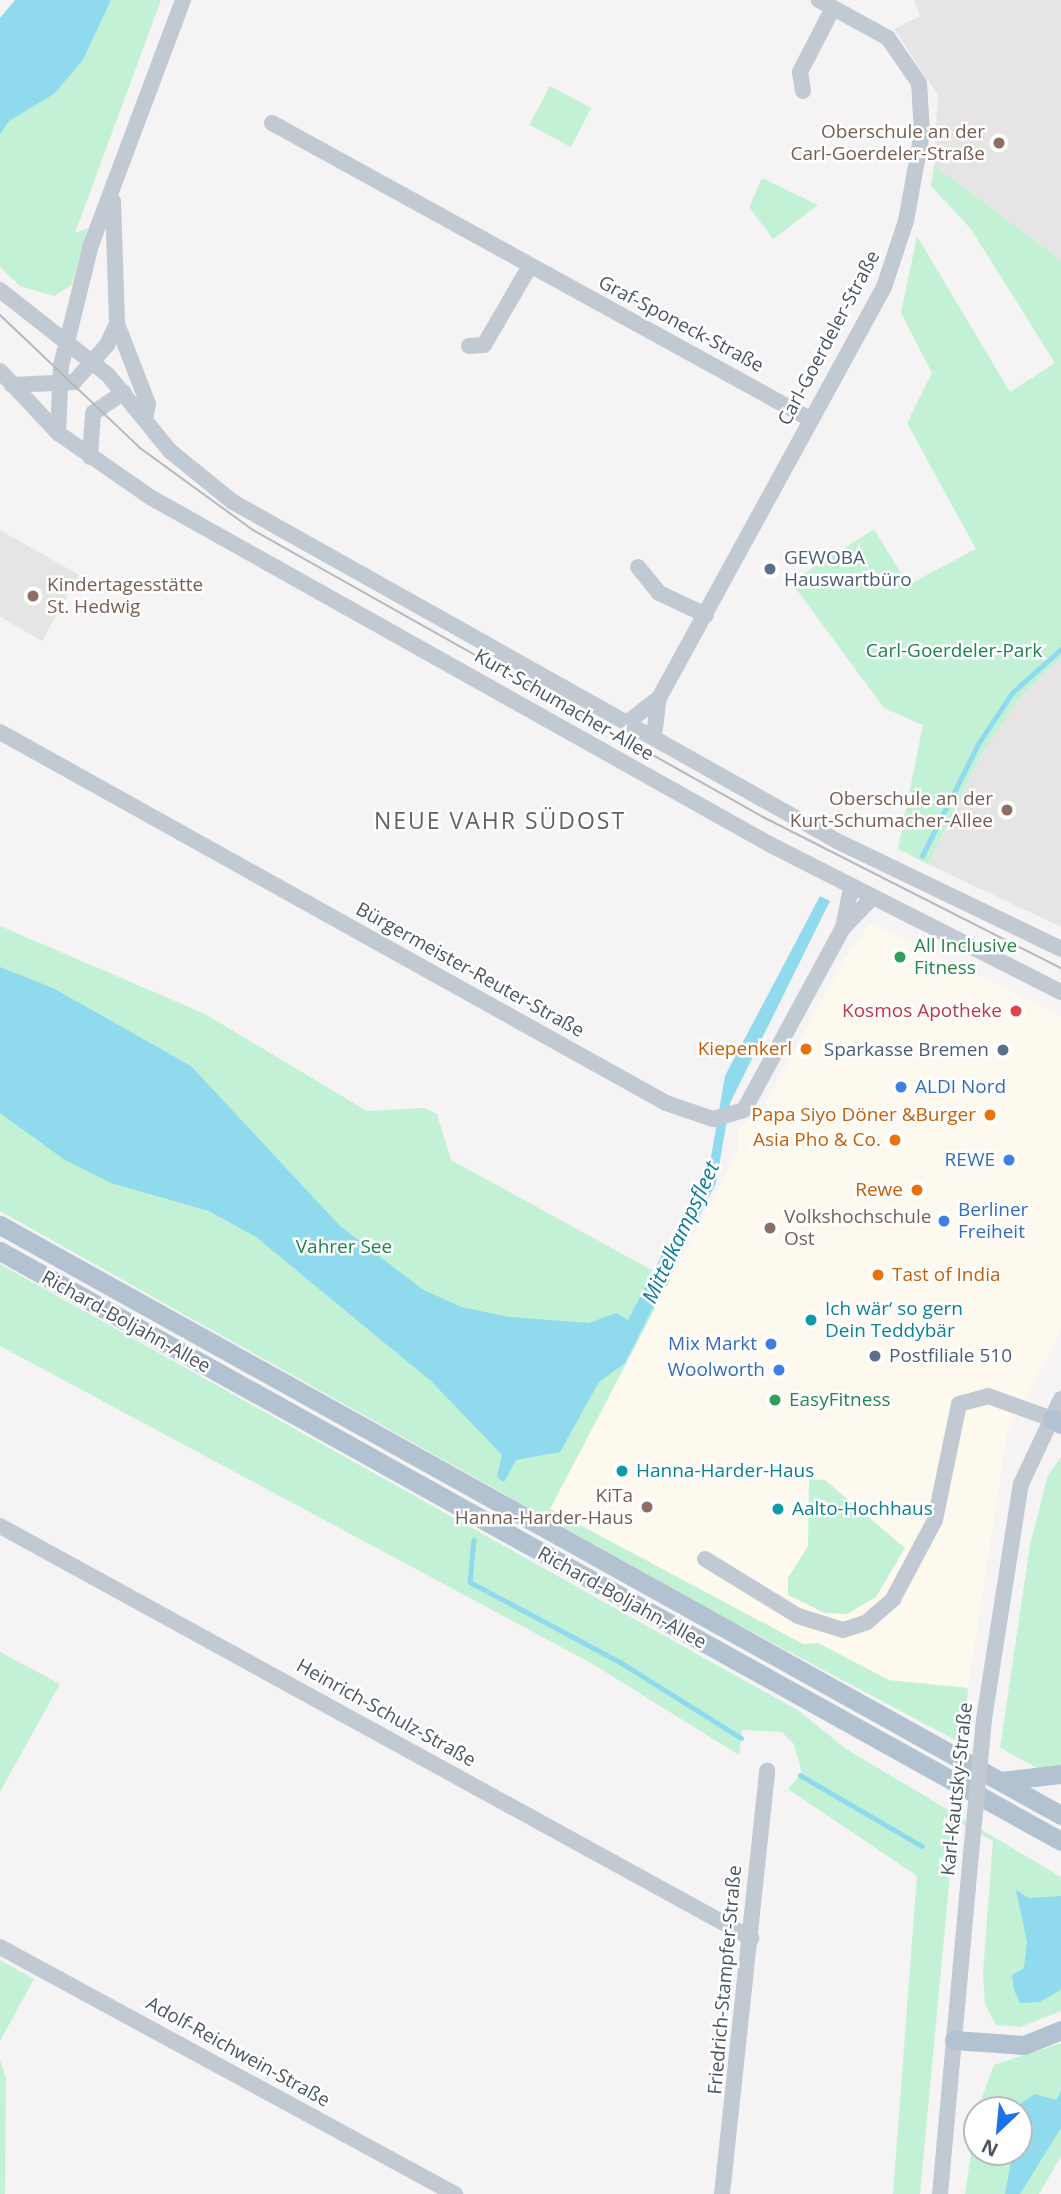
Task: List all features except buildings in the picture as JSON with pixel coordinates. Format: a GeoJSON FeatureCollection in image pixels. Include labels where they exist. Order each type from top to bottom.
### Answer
{"type":"FeatureCollection","features":[{"type":"Feature","properties":{"kind":"main road","name":"Richard-Boljahn-Allee"},"geometry":{"type":"LineString","coordinates":[[0,1225],[1061,1815]]}},
{"type":"Feature","properties":{"kind":"main road","name":"Richard-Boljahn-Allee"},"geometry":{"type":"LineString","coordinates":[[0,1251],[1061,1841]]}},
{"type":"Feature","properties":{"kind":"main road"},"geometry":{"type":"LineString","coordinates":[[1001,1782],[1061,1774]]}},
{"type":"Feature","properties":{"kind":"main road"},"geometry":{"type":"LineString","coordinates":[[1034,1826],[1061,1856]]}},
{"type":"Feature","properties":{"kind":"main road"},"geometry":{"type":"LineString","coordinates":[[954,2040],[1024,2045],[1061,2030]]}},
{"type":"Feature","properties":{"kind":"street"},"geometry":{"type":"LineString","coordinates":[[58,433],[58,386],[66,342],[91,245],[113,195],[183,0]]}},
{"type":"Feature","properties":{"kind":"street","name":"Carl-Goerdeler-Straße"},"geometry":{"type":"LineString","coordinates":[[654,736],[659,698],[896,258],[924,108],[919,83],[901,52],[826,4],[800,72],[803,91]]}},
{"type":"Feature","properties":{"kind":"street","name":"Graf-Sponeck-Straße"},"geometry":{"type":"LineString","coordinates":[[272,123],[810,419]]}},
{"type":"Feature","properties":{"kind":"street"},"geometry":{"type":"LineString","coordinates":[[113,195],[117,324],[148,404],[145,420]]}},
{"type":"Feature","properties":{"kind":"street"},"geometry":{"type":"LineString","coordinates":[[469,346],[484,345],[530,266]]}},
{"type":"Feature","properties":{"kind":"street","name":"Kurt-Schumacher-Allee"},"geometry":{"type":"LineString","coordinates":[[0,290],[94,363],[124,392],[178,458],[233,502],[654,736],[836,841],[1061,949]]}},
{"type":"Feature","properties":{"kind":"street"},"geometry":{"type":"LineString","coordinates":[[12,385],[58,386],[74,382],[94,363],[117,324]]}},
{"type":"Feature","properties":{"kind":"street","name":"Kurt-Schumacher-Allee"},"geometry":{"type":"LineString","coordinates":[[0,371],[58,433],[89,457],[162,504],[850,888],[1061,992]]}},
{"type":"Feature","properties":{"kind":"street"},"geometry":{"type":"LineString","coordinates":[[89,457],[93,413],[124,392]]}},
{"type":"Feature","properties":{"kind":"street"},"geometry":{"type":"LineString","coordinates":[[638,567],[659,593],[706,615]]}},
{"type":"Feature","properties":{"kind":"street","name":"Carl-Goerdeler-Straße"},"geometry":{"type":"LineString","coordinates":[[628,722],[659,698]]}},
{"type":"Feature","properties":{"kind":"street","name":"Bürgermeister-Reuter-Straße"},"geometry":{"type":"LineString","coordinates":[[0,732],[666,1103],[713,1119],[732,1116],[744,1110],[842,928],[871,899]]}},
{"type":"Feature","properties":{"kind":"street","name":"Bürgermeister-Reuter-Straße"},"geometry":{"type":"LineString","coordinates":[[842,928],[850,888]]}},
{"type":"Feature","properties":{"kind":"street"},"geometry":{"type":"LineString","coordinates":[[705,1559],[798,1616],[843,1630],[867,1622],[893,1599],[935,1520],[959,1404],[988,1396],[1056,1422]]}},
{"type":"Feature","properties":{"kind":"street","name":"Karl-Kautsky-Straße"},"geometry":{"type":"LineString","coordinates":[[940,2194],[984,1719],[1021,1484],[1056,1422],[1061,1399]]}},
{"type":"Feature","properties":{"kind":"street","name":"Heinrich-Schulz-Straße"},"geometry":{"type":"LineString","coordinates":[[0,1526],[751,1938]]}},
{"type":"Feature","properties":{"kind":"street","name":"Friedrich-Stampfer-Straße"},"geometry":{"type":"LineString","coordinates":[[722,2194],[767,1770]]}},
{"type":"Feature","properties":{"kind":"street","name":"Adolf-Reichwein-Straße"},"geometry":{"type":"LineString","coordinates":[[0,1947],[455,2194]]}},
{"type":"Feature","properties":{"kind":"shaded area","name":"Oberschule an der Carl-Goerdeler-Straße"},"geometry":{"type":"Polygon","coordinates":[[[914,0],[1061,0],[1061,260],[934,165],[938,95],[894,29],[920,16],[914,0]]]}},
{"type":"Feature","properties":{"kind":"shaded area","name":"Kindertagesstätte St. Hedwig"},"geometry":{"type":"Polygon","coordinates":[[[0,530],[79,575],[42,641],[0,617],[0,530]]]}},
{"type":"Feature","properties":{"kind":"shaded area","name":"Oberschule an der Kurt-Schumacher-Allee"},"geometry":{"type":"Polygon","coordinates":[[[1061,658],[1061,927],[928,864],[980,757],[1020,697],[1061,658]]]}},
{"type":"Feature","properties":{"kind":"shaded area"},"geometry":{"type":"Polygon","coordinates":[[[871,923],[1061,1016],[1061,1331],[1007,1433],[968,1688],[889,1680],[818,1643],[803,1644],[550,1509],[738,1150],[738,1130],[761,1111],[846,956],[871,923]]]}},
{"type":"Feature","properties":{"kind":"green space"},"geometry":{"type":"Polygon","coordinates":[[[111,0],[161,0],[75,233],[88,228],[72,285],[54,296],[20,286],[0,267],[0,134],[8,121],[54,94],[83,60],[111,0]]]}},
{"type":"Feature","properties":{"kind":"green space"},"geometry":{"type":"Polygon","coordinates":[[[550,86],[591,108],[571,147],[529,125],[550,86]]]}},
{"type":"Feature","properties":{"kind":"green space","name":"Carl-Goerdeler-Park"},"geometry":{"type":"Polygon","coordinates":[[[934,165],[1061,260],[1061,658],[1020,697],[980,757],[928,864],[898,849],[923,725],[884,708],[791,582],[874,529],[908,585],[976,549],[907,423],[932,373],[901,313],[917,236],[1010,392],[1055,363],[971,229],[931,186],[934,165]]]}},
{"type":"Feature","properties":{"kind":"green space"},"geometry":{"type":"Polygon","coordinates":[[[762,178],[818,205],[773,239],[749,207],[762,178]]]}},
{"type":"Feature","properties":{"kind":"green space","name":"Vahrer See"},"geometry":{"type":"Polygon","coordinates":[[[0,926],[205,1014],[367,1111],[424,1108],[437,1114],[451,1160],[670,1280],[550,1509],[803,1644],[818,1643],[889,1680],[968,1688],[963,1744],[716,1613],[0,1211],[0,926]]]}},
{"type":"Feature","properties":{"kind":"green space"},"geometry":{"type":"Polygon","coordinates":[[[0,1264],[799,1711],[846,1749],[1061,1877],[1061,2011],[1020,2027],[996,2025],[985,2005],[983,1974],[993,1841],[955,1820],[920,2194],[893,2194],[917,1876],[788,1789],[802,1773],[794,1744],[782,1732],[742,1730],[739,1755],[591,1663],[0,1346],[0,1264]]]}},
{"type":"Feature","properties":{"kind":"green space"},"geometry":{"type":"Polygon","coordinates":[[[1061,1457],[1061,1765],[1037,1768],[1000,1748],[1030,1545],[1048,1475],[1061,1457]]]}},
{"type":"Feature","properties":{"kind":"green space"},"geometry":{"type":"Polygon","coordinates":[[[809,1479],[825,1480],[905,1548],[876,1597],[847,1614],[825,1613],[788,1595],[788,1578],[808,1546],[809,1479]]]}},
{"type":"Feature","properties":{"kind":"green space"},"geometry":{"type":"Polygon","coordinates":[[[0,1652],[60,1684],[0,1792],[0,1652]]]}},
{"type":"Feature","properties":{"kind":"green space"},"geometry":{"type":"Polygon","coordinates":[[[0,1960],[34,1979],[0,2041],[0,1960]]]}},
{"type":"Feature","properties":{"kind":"green space"},"geometry":{"type":"Polygon","coordinates":[[[1061,2043],[1061,2156],[1039,2194],[965,2194],[969,2166],[1033,2166],[1033,2096],[982,2096],[994,2065],[1061,2043]]]}},
{"type":"Feature","properties":{"kind":"green space"},"geometry":{"type":"Polygon","coordinates":[[[0,2060],[6,2078],[5,2194],[0,2194],[0,2060]]]}},
{"type":"Feature","properties":{"kind":"water"},"geometry":{"type":"Polygon","coordinates":[[[15,0],[111,0],[83,60],[54,94],[9,121],[0,134],[0,18],[15,0]]]}},
{"type":"Feature","properties":{"kind":"water","name":"Vahrer See"},"geometry":{"type":"Polygon","coordinates":[[[820,896],[830,901],[730,1103],[716,1183],[625,1363],[599,1382],[560,1452],[516,1460],[504,1482],[497,1477],[502,1455],[432,1382],[256,1237],[209,1211],[111,1183],[65,1160],[0,1113],[0,967],[53,988],[191,1066],[340,1226],[422,1289],[461,1307],[509,1317],[589,1323],[616,1313],[628,1320],[710,1163],[725,1076],[820,896]]]}},
{"type":"Feature","properties":{"kind":"water"},"geometry":{"type":"Polygon","coordinates":[[[1016,1890],[1029,1898],[1061,1896],[1061,1990],[1039,2002],[1020,2003],[1014,1990],[1012,1975],[1024,1968],[1027,1942],[1016,1890]]]}},
{"type":"Feature","properties":{"kind":"water"},"geometry":{"type":"Polygon","coordinates":[[[1061,2091],[1061,2128],[1020,2194],[1005,2194],[1010,2166],[1033,2166],[1032,2096],[1035,2094],[1056,2100],[1061,2091]]]}},
{"type":"Feature","properties":{"kind":"waterway","name":"Mittelkampsfleet"},"geometry":{"type":"LineString","coordinates":[[922,856],[978,744],[1012,693],[1061,649]]}},
{"type":"Feature","properties":{"kind":"waterway","name":"Mittelkampsfleet"},"geometry":{"type":"LineString","coordinates":[[474,1540],[470,1582],[620,1662],[741,1738]]}},
{"type":"Feature","properties":{"kind":"waterway","name":"Mittelkampsfleet"},"geometry":{"type":"LineString","coordinates":[[800,1775],[922,1846]]}},
{"type":"Feature","properties":{"kind":"tram line"},"geometry":{"type":"LineString","coordinates":[[0,315],[140,448],[253,530],[763,817],[1061,968]]}},
{"type":"Feature","properties":{"kind":"place","name":"Oberschule an der Carl-Goerdeler-Straße"},"geometry":{"type":"Point","coordinates":[999,143]}},
{"type":"Feature","properties":{"kind":"place","name":"GEWOBA Hauswartbüro"},"geometry":{"type":"Point","coordinates":[770,569]}},
{"type":"Feature","properties":{"kind":"place","name":"Kindertagesstätte St. Hedwig"},"geometry":{"type":"Point","coordinates":[33,596]}},
{"type":"Feature","properties":{"kind":"place","name":"Oberschule an der Kurt-Schumacher-Allee"},"geometry":{"type":"Point","coordinates":[1007,810]}},
{"type":"Feature","properties":{"kind":"place","name":"All Inclusive Fitness"},"geometry":{"type":"Point","coordinates":[900,957]}},
{"type":"Feature","properties":{"kind":"place","name":"Kosmos Apotheke"},"geometry":{"type":"Point","coordinates":[1016,1011]}},
{"type":"Feature","properties":{"kind":"place","name":"Kiepenkerl"},"geometry":{"type":"Point","coordinates":[806,1049]}},
{"type":"Feature","properties":{"kind":"place","name":"Sparkasse Bremen"},"geometry":{"type":"Point","coordinates":[1003,1050]}},
{"type":"Feature","properties":{"kind":"place","name":"ALDI Nord"},"geometry":{"type":"Point","coordinates":[901,1087]}},
{"type":"Feature","properties":{"kind":"place","name":"Papa Siyo Döner &Burger"},"geometry":{"type":"Point","coordinates":[990,1115]}},
{"type":"Feature","properties":{"kind":"place","name":"Asia Pho & Co."},"geometry":{"type":"Point","coordinates":[895,1140]}},
{"type":"Feature","properties":{"kind":"place","name":"REWE"},"geometry":{"type":"Point","coordinates":[1009,1160]}},
{"type":"Feature","properties":{"kind":"place","name":"Rewe"},"geometry":{"type":"Point","coordinates":[917,1190]}},
{"type":"Feature","properties":{"kind":"place","name":"Berliner Freiheit"},"geometry":{"type":"Point","coordinates":[944,1221]}},
{"type":"Feature","properties":{"kind":"place","name":"Volkshochschule Ost"},"geometry":{"type":"Point","coordinates":[770,1228]}},
{"type":"Feature","properties":{"kind":"place","name":"Tast of India"},"geometry":{"type":"Point","coordinates":[878,1275]}},
{"type":"Feature","properties":{"kind":"place","name":"Ich wär‘ so gern Dein Teddybär"},"geometry":{"type":"Point","coordinates":[811,1320]}},
{"type":"Feature","properties":{"kind":"place","name":"Mix Markt"},"geometry":{"type":"Point","coordinates":[771,1344]}},
{"type":"Feature","properties":{"kind":"place","name":"Postfiliale 510"},"geometry":{"type":"Point","coordinates":[875,1356]}},
{"type":"Feature","properties":{"kind":"place","name":"Woolworth"},"geometry":{"type":"Point","coordinates":[779,1370]}},
{"type":"Feature","properties":{"kind":"place","name":"EasyFitness"},"geometry":{"type":"Point","coordinates":[775,1400]}},
{"type":"Feature","properties":{"kind":"place","name":"Hanna-Harder-Haus"},"geometry":{"type":"Point","coordinates":[622,1471]}},
{"type":"Feature","properties":{"kind":"place","name":"KiTa Hanna-Harder-Haus"},"geometry":{"type":"Point","coordinates":[647,1507]}},
{"type":"Feature","properties":{"kind":"place","name":"Aalto-Hochhaus"},"geometry":{"type":"Point","coordinates":[778,1509]}},
{"type":"Feature","properties":{"kind":"district","name":"NEUE VAHR SÜDOST"},"geometry":{"type":"Point","coordinates":[500,820]}}]}
